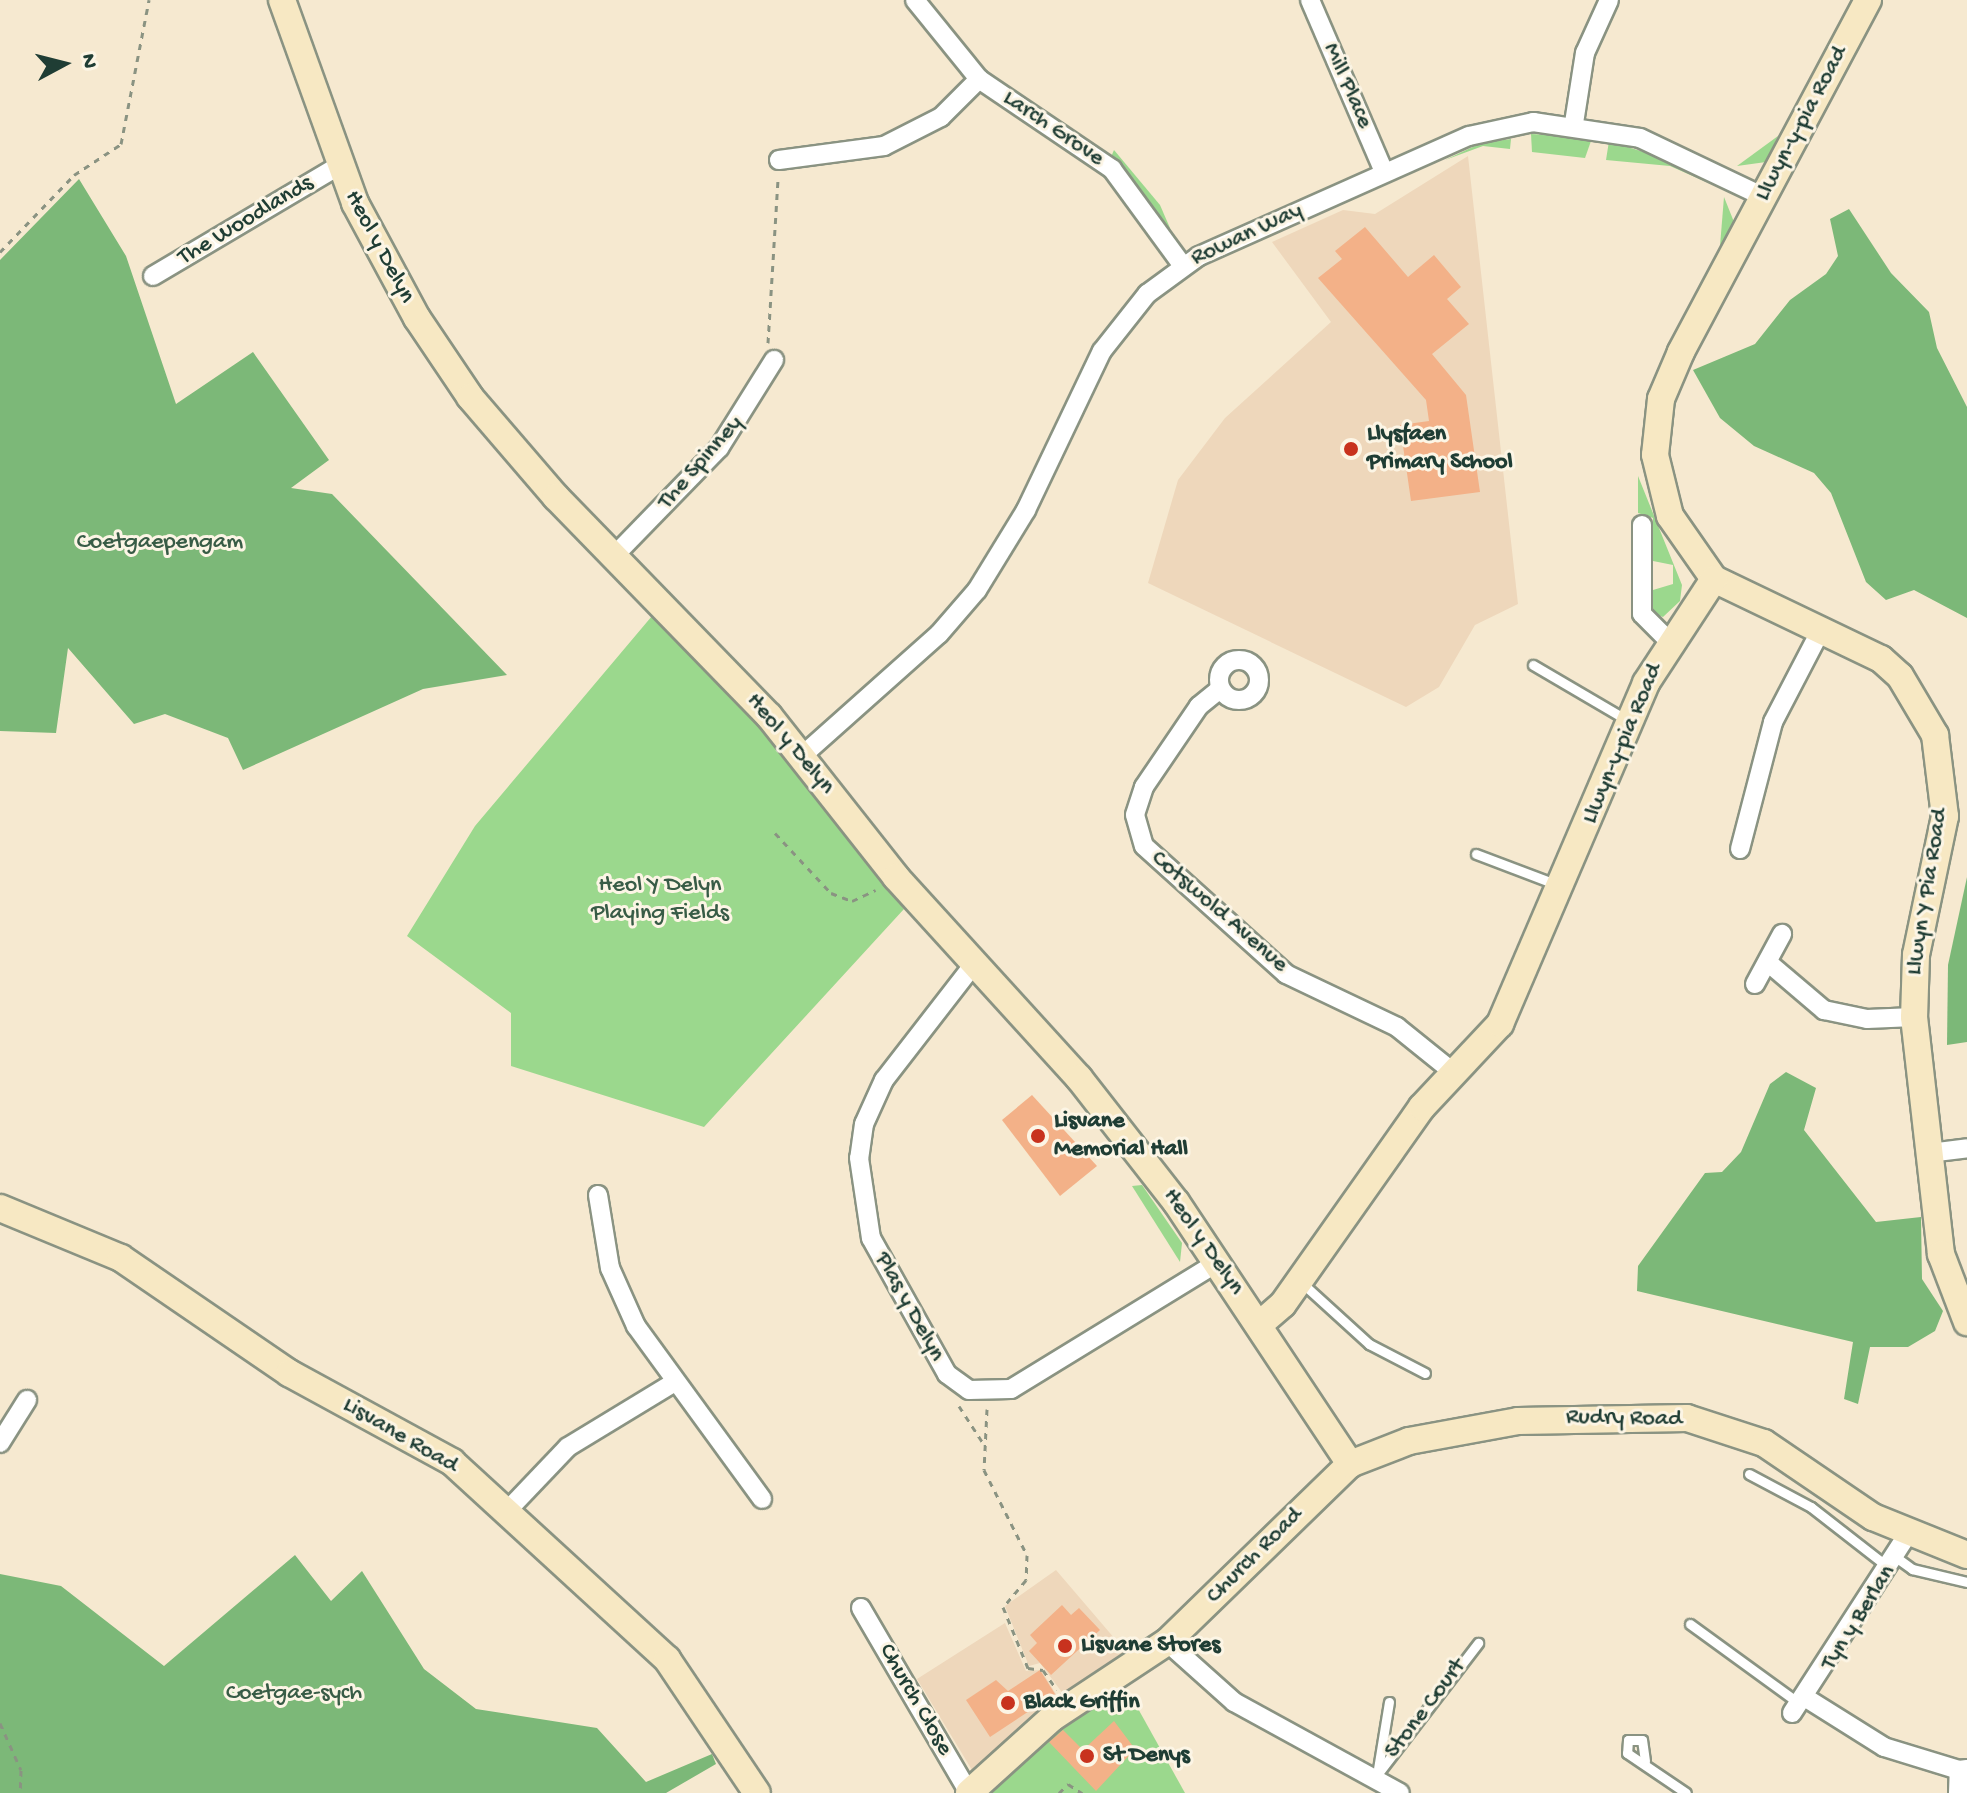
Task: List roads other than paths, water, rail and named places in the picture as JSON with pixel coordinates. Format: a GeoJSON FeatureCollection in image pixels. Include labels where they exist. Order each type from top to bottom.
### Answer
{"type":"FeatureCollection","features":[{"type":"Feature","properties":{"kind":"street","name":"Heol y Delyn"},"geometry":{"type":"LineString","coordinates":[[282,0],[338,166],[393,276],[470,397],[614,556],[803,755],[896,877],[1106,1111],[1218,1262],[1350,1464]]}},
{"type":"Feature","properties":{"kind":"street","name":"Larch Grove"},"geometry":{"type":"LineString","coordinates":[[915,0],[979,79],[1096,153],[1183,266]]}},
{"type":"Feature","properties":{"kind":"street","name":"Mill Place"},"geometry":{"type":"LineString","coordinates":[[1310,0],[1384,172]]}},
{"type":"Feature","properties":{"kind":"street"},"geometry":{"type":"LineString","coordinates":[[1574,123],[1585,53],[1609,0]]}},
{"type":"Feature","properties":{"kind":"street","name":"Llwyn-y-pia Road"},"geometry":{"type":"LineString","coordinates":[[1260,1324],[1300,1280],[1454,1073],[1500,1024],[1630,722],[1669,641],[1714,579],[1688,549],[1662,497],[1656,417],[1681,352],[1868,0]]}},
{"type":"Feature","properties":{"kind":"street"},"geometry":{"type":"LineString","coordinates":[[779,160],[884,146],[941,117],[979,79]]}},
{"type":"Feature","properties":{"kind":"street","name":"Rowan Way"},"geometry":{"type":"LineString","coordinates":[[803,755],[919,653],[977,590],[1026,510],[1102,351],[1147,294],[1183,266],[1384,172],[1490,129],[1574,123],[1640,138],[1764,197]]}},
{"type":"Feature","properties":{"kind":"street","name":"The Woodlands"},"geometry":{"type":"LineString","coordinates":[[153,276],[338,166]]}},
{"type":"Feature","properties":{"kind":"street","name":"The Spinney"},"geometry":{"type":"LineString","coordinates":[[614,556],[719,448],[774,360]]}},
{"type":"Feature","properties":{"kind":"street"},"geometry":{"type":"LineString","coordinates":[[1642,525],[1642,614],[1669,641]]}},
{"type":"Feature","properties":{"kind":"street","name":"Llwyn Y Pia Road"},"geometry":{"type":"LineString","coordinates":[[1714,579],[1764,609],[1822,628],[1900,676],[1930,725],[1940,759],[1945,816],[1916,955],[1914,1017],[1946,1277],[1967,1322]]}},
{"type":"Feature","properties":{"kind":"street"},"geometry":{"type":"LineString","coordinates":[[1740,849],[1773,722],[1822,628]]}},
{"type":"Feature","properties":{"kind":"street","name":"Cotswold Avenue"},"geometry":{"type":"LineString","coordinates":[[1220,689],[1199,706],[1144,787],[1135,815],[1144,846],[1286,974],[1397,1027],[1454,1073]]}},
{"type":"Feature","properties":{"kind":"street"},"geometry":{"type":"LineString","coordinates":[[1755,984],[1771,965],[1782,934]]}},
{"type":"Feature","properties":{"kind":"street","name":"Plas y Delyn"},"geometry":{"type":"LineString","coordinates":[[974,964],[884,1080],[864,1124],[859,1158],[864,1214],[881,1264],[947,1374],[988,1393],[1021,1385],[1218,1262]]}},
{"type":"Feature","properties":{"kind":"street"},"geometry":{"type":"LineString","coordinates":[[1771,965],[1824,1010],[1867,1019],[1914,1017]]}},
{"type":"Feature","properties":{"kind":"street"},"geometry":{"type":"LineString","coordinates":[[1929,1153],[1967,1148]]}},
{"type":"Feature","properties":{"kind":"street"},"geometry":{"type":"LineString","coordinates":[[598,1195],[619,1293],[675,1382],[762,1499]]}},
{"type":"Feature","properties":{"kind":"street","name":"Lisvane Road"},"geometry":{"type":"LineString","coordinates":[[0,1208],[121,1258],[289,1373],[439,1453],[507,1511],[667,1659],[757,1793]]}},
{"type":"Feature","properties":{"kind":"street"},"geometry":{"type":"LineString","coordinates":[[507,1511],[568,1447],[675,1382]]}},
{"type":"Feature","properties":{"kind":"street"},"geometry":{"type":"LineString","coordinates":[[0,1443],[27,1400]]}},
{"type":"Feature","properties":{"kind":"street","name":"Rudry Road"},"geometry":{"type":"LineString","coordinates":[[1350,1464],[1409,1441],[1518,1421],[1687,1418],[1764,1443],[1898,1553],[1967,1555]]}},
{"type":"Feature","properties":{"kind":"street","name":"Church Road"},"geometry":{"type":"LineString","coordinates":[[969,1793],[1045,1723],[1167,1642],[1350,1464]]}},
{"type":"Feature","properties":{"kind":"street","name":"Tyn y Berlan"},"geometry":{"type":"LineString","coordinates":[[1799,1705],[1898,1553]]}},
{"type":"Feature","properties":{"kind":"street","name":"Church Close"},"geometry":{"type":"LineString","coordinates":[[861,1608],[969,1793]]}},
{"type":"Feature","properties":{"kind":"street"},"geometry":{"type":"LineString","coordinates":[[1167,1642],[1234,1702],[1376,1776],[1400,1793]]}},
{"type":"Feature","properties":{"kind":"street"},"geometry":{"type":"LineString","coordinates":[[1799,1705],[1884,1747],[1963,1769],[1958,1793]]}},
{"type":"Feature","properties":{"kind":"lane"},"geometry":{"type":"LineString","coordinates":[[1533,665],[1630,722]]}},
{"type":"Feature","properties":{"kind":"lane"},"geometry":{"type":"LineString","coordinates":[[1476,854],[1561,886]]}},
{"type":"Feature","properties":{"kind":"lane"},"geometry":{"type":"LineString","coordinates":[[1300,1280],[1369,1344],[1425,1373]]}},
{"type":"Feature","properties":{"kind":"lane"},"geometry":{"type":"LineString","coordinates":[[1749,1474],[1898,1553],[1912,1569],[1967,1582]]}},
{"type":"Feature","properties":{"kind":"lane"},"geometry":{"type":"LineString","coordinates":[[1690,1624],[1799,1705]]}},
{"type":"Feature","properties":{"kind":"lane","name":"Stone Court"},"geometry":{"type":"LineString","coordinates":[[1376,1776],[1478,1643]]}},
{"type":"Feature","properties":{"kind":"lane"},"geometry":{"type":"LineString","coordinates":[[1376,1776],[1389,1702]]}},
{"type":"Feature","properties":{"kind":"lane"},"geometry":{"type":"LineString","coordinates":[[1645,1761],[1686,1793]]}},
{"type":"Feature","properties":{"kind":"place","name":"Llysfaen Primary School"},"geometry":{"type":"Point","coordinates":[1351,449]}},
{"type":"Feature","properties":{"kind":"place","name":"Lisvane Memorial Hall"},"geometry":{"type":"Point","coordinates":[1038,1136]}},
{"type":"Feature","properties":{"kind":"place","name":"Lisvane Stores"},"geometry":{"type":"Point","coordinates":[1065,1646]}},
{"type":"Feature","properties":{"kind":"place","name":"Black Griffin"},"geometry":{"type":"Point","coordinates":[1008,1703]}},
{"type":"Feature","properties":{"kind":"place","name":"St Denys"},"geometry":{"type":"Point","coordinates":[1087,1756]}},
{"type":"Feature","properties":{"kind":"park label","name":"Coetgaepengam"},"geometry":{"type":"Point","coordinates":[160,543]}},
{"type":"Feature","properties":{"kind":"park label","name":"Heol Y Delyn Playing Fields"},"geometry":{"type":"Point","coordinates":[660,900]}},
{"type":"Feature","properties":{"kind":"park label","name":"Coetgae-sych"},"geometry":{"type":"Point","coordinates":[294,1694]}}]}
